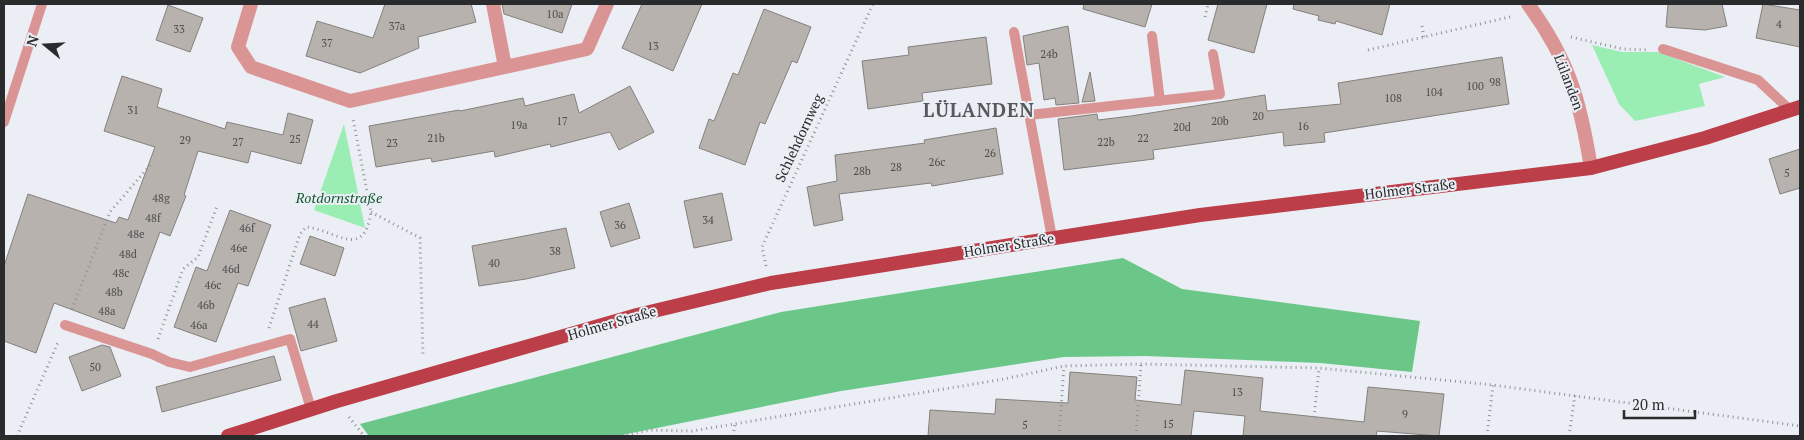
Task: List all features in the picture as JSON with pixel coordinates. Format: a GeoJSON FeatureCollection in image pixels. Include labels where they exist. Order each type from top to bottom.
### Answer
{"type":"FeatureCollection","features":[{"type":"Feature","properties":{"kind":"main road","name":"Holmer Straße"},"geometry":{"type":"LineString","coordinates":[[228,436],[311,409],[637,315],[771,283],[1200,215],[1591,168],[1705,138],[1795,109]]}},
{"type":"Feature","properties":{"kind":"street"},"geometry":{"type":"LineString","coordinates":[[251,4],[238,47],[251,67],[350,101],[588,50],[607,4]]}},
{"type":"Feature","properties":{"kind":"street"},"geometry":{"type":"LineString","coordinates":[[492,4],[505,67]]}},
{"type":"Feature","properties":{"kind":"street","name":"Lülanden"},"geometry":{"type":"LineString","coordinates":[[1531,8],[1549,32],[1567,69],[1582,116],[1591,168]]}},
{"type":"Feature","properties":{"kind":"lane"},"geometry":{"type":"LineString","coordinates":[[4,122],[42,4]]}},
{"type":"Feature","properties":{"kind":"lane"},"geometry":{"type":"LineString","coordinates":[[1014,32],[1052,238]]}},
{"type":"Feature","properties":{"kind":"lane"},"geometry":{"type":"LineString","coordinates":[[1152,36],[1160,101]]}},
{"type":"Feature","properties":{"kind":"lane"},"geometry":{"type":"LineString","coordinates":[[1664,49],[1758,80],[1795,109]]}},
{"type":"Feature","properties":{"kind":"lane"},"geometry":{"type":"LineString","coordinates":[[1029,116],[1220,94],[1213,54]]}},
{"type":"Feature","properties":{"kind":"lane"},"geometry":{"type":"LineString","coordinates":[[65,325],[152,354],[169,362],[190,367],[290,339],[311,409]]}},
{"type":"Feature","properties":{"kind":"path","name":"Schlehdornweg"},"geometry":{"type":"LineString","coordinates":[[771,283],[762,247],[873,4]]}},
{"type":"Feature","properties":{"kind":"path"},"geometry":{"type":"LineString","coordinates":[[1205,17],[1208,4]]}},
{"type":"Feature","properties":{"kind":"path"},"geometry":{"type":"LineString","coordinates":[[1368,50],[1531,8]]}},
{"type":"Feature","properties":{"kind":"path"},"geometry":{"type":"LineString","coordinates":[[1422,26],[1424,37]]}},
{"type":"Feature","properties":{"kind":"path"},"geometry":{"type":"LineString","coordinates":[[1549,32],[1623,50],[1664,49]]}},
{"type":"Feature","properties":{"kind":"path"},"geometry":{"type":"LineString","coordinates":[[264,346],[300,234],[306,228],[315,228],[346,240],[356,239],[364,236],[369,227],[371,212],[350,101]]}},
{"type":"Feature","properties":{"kind":"path"},"geometry":{"type":"LineString","coordinates":[[18,436],[110,212],[152,163]]}},
{"type":"Feature","properties":{"kind":"path"},"geometry":{"type":"LineString","coordinates":[[152,354],[184,269],[198,257],[217,206]]}},
{"type":"Feature","properties":{"kind":"path"},"geometry":{"type":"LineString","coordinates":[[371,212],[420,238],[424,377]]}},
{"type":"Feature","properties":{"kind":"path"},"geometry":{"type":"LineString","coordinates":[[1136,436],[1141,364]]}},
{"type":"Feature","properties":{"kind":"path"},"geometry":{"type":"LineString","coordinates":[[622,436],[650,430],[692,431],[1064,366],[1141,364],[1319,368],[1493,386],[1800,426]]}},
{"type":"Feature","properties":{"kind":"path"},"geometry":{"type":"LineString","coordinates":[[1059,436],[1064,366]]}},
{"type":"Feature","properties":{"kind":"path"},"geometry":{"type":"LineString","coordinates":[[1314,416],[1319,368]]}},
{"type":"Feature","properties":{"kind":"path"},"geometry":{"type":"LineString","coordinates":[[1487,436],[1493,386]]}},
{"type":"Feature","properties":{"kind":"path"},"geometry":{"type":"LineString","coordinates":[[1569,436],[1575,396]]}},
{"type":"Feature","properties":{"kind":"path"},"geometry":{"type":"LineString","coordinates":[[733,436],[735,424]]}},
{"type":"Feature","properties":{"kind":"path"},"geometry":{"type":"LineString","coordinates":[[649,436],[650,430]]}},
{"type":"Feature","properties":{"kind":"green space"},"geometry":{"type":"Polygon","coordinates":[[[1592,45],[1622,52],[1658,52],[1725,77],[1699,84],[1705,106],[1635,121],[1619,104],[1592,45]]]}},
{"type":"Feature","properties":{"kind":"green space","name":"Rotdornstraße"},"geometry":{"type":"Polygon","coordinates":[[[344,124],[365,228],[314,210],[344,124]]]}},
{"type":"Feature","properties":{"kind":"green space"},"geometry":{"type":"Polygon","coordinates":[[[1123,258],[1182,289],[1420,321],[1412,372],[1320,363],[1145,356],[1064,357],[841,391],[617,436],[369,436],[360,424],[781,312],[1123,258]]]}},
{"type":"Feature","properties":{"kind":"building"},"geometry":{"type":"Polygon","coordinates":[[[385,4],[471,4],[476,22],[418,37],[419,48],[360,73],[306,56],[317,21],[373,38],[385,4]]]}},
{"type":"Feature","properties":{"kind":"building"},"geometry":{"type":"Polygon","coordinates":[[[502,4],[572,4],[562,33],[504,14],[502,4]]]}},
{"type":"Feature","properties":{"kind":"building"},"geometry":{"type":"Polygon","coordinates":[[[642,4],[702,4],[673,71],[622,48],[642,4]]]}},
{"type":"Feature","properties":{"kind":"building"},"geometry":{"type":"Polygon","coordinates":[[[1084,4],[1152,4],[1145,27],[1083,9],[1084,4]]]}},
{"type":"Feature","properties":{"kind":"building"},"geometry":{"type":"Polygon","coordinates":[[[1218,4],[1267,4],[1254,53],[1208,40],[1218,4]]]}},
{"type":"Feature","properties":{"kind":"building"},"geometry":{"type":"Polygon","coordinates":[[[1294,4],[1390,4],[1382,35],[1336,21],[1335,24],[1318,20],[1319,16],[1293,9],[1294,4]]]}},
{"type":"Feature","properties":{"kind":"building"},"geometry":{"type":"Polygon","coordinates":[[[1668,4],[1722,4],[1727,26],[1705,30],[1666,27],[1668,4]]]}},
{"type":"Feature","properties":{"kind":"building"},"geometry":{"type":"Polygon","coordinates":[[[1763,4],[1800,10],[1800,47],[1756,38],[1763,4]]]}},
{"type":"Feature","properties":{"kind":"building"},"geometry":{"type":"Polygon","coordinates":[[[168,5],[203,18],[190,52],[156,40],[168,5]]]}},
{"type":"Feature","properties":{"kind":"building"},"geometry":{"type":"Polygon","coordinates":[[[764,9],[811,27],[797,63],[792,61],[765,124],[760,122],[745,165],[699,148],[709,119],[714,121],[733,73],[738,75],[764,9]]]}},
{"type":"Feature","properties":{"kind":"building"},"geometry":{"type":"Polygon","coordinates":[[[1068,26],[1079,103],[1056,105],[1055,98],[1044,100],[1039,63],[1027,65],[1023,36],[1068,26]]]}},
{"type":"Feature","properties":{"kind":"building"},"geometry":{"type":"Polygon","coordinates":[[[986,37],[992,84],[922,93],[923,101],[868,109],[862,61],[909,55],[908,47],[986,37]]]}},
{"type":"Feature","properties":{"kind":"building"},"geometry":{"type":"Polygon","coordinates":[[[1502,57],[1509,104],[1324,133],[1325,142],[1284,146],[1283,132],[1153,150],[1154,159],[1064,170],[1058,119],[1097,114],[1098,120],[1265,95],[1267,111],[1341,104],[1338,83],[1502,57]]]}},
{"type":"Feature","properties":{"kind":"building"},"geometry":{"type":"Polygon","coordinates":[[[1090,72],[1095,101],[1082,102],[1090,72]]]}},
{"type":"Feature","properties":{"kind":"building"},"geometry":{"type":"Polygon","coordinates":[[[122,76],[162,89],[157,107],[225,129],[227,122],[283,135],[288,113],[313,120],[301,164],[251,151],[248,163],[198,151],[184,195],[186,196],[170,236],[160,232],[124,329],[54,303],[36,353],[4,341],[4,266],[28,194],[116,223],[119,217],[128,220],[155,147],[104,131],[122,76]]]}},
{"type":"Feature","properties":{"kind":"building"},"geometry":{"type":"Polygon","coordinates":[[[630,86],[654,132],[619,150],[610,132],[551,147],[550,144],[495,157],[494,151],[432,162],[431,158],[376,167],[369,126],[460,111],[523,98],[525,106],[574,94],[579,113],[630,86]]]}},
{"type":"Feature","properties":{"kind":"building"},"geometry":{"type":"Polygon","coordinates":[[[996,128],[1003,174],[932,186],[931,183],[839,194],[843,220],[814,226],[807,187],[837,181],[835,155],[925,143],[924,140],[996,128]]]}},
{"type":"Feature","properties":{"kind":"building"},"geometry":{"type":"Polygon","coordinates":[[[1800,149],[1800,188],[1780,194],[1769,159],[1800,149]]]}},
{"type":"Feature","properties":{"kind":"building"},"geometry":{"type":"Polygon","coordinates":[[[722,193],[732,240],[694,248],[684,201],[722,193]]]}},
{"type":"Feature","properties":{"kind":"building"},"geometry":{"type":"Polygon","coordinates":[[[629,203],[640,238],[611,247],[600,212],[629,203]]]}},
{"type":"Feature","properties":{"kind":"building"},"geometry":{"type":"Polygon","coordinates":[[[230,210],[271,225],[248,286],[238,283],[216,342],[174,327],[196,267],[207,271],[230,210]]]}},
{"type":"Feature","properties":{"kind":"building"},"geometry":{"type":"Polygon","coordinates":[[[566,228],[575,268],[526,279],[479,286],[472,246],[566,228]]]}},
{"type":"Feature","properties":{"kind":"building"},"geometry":{"type":"Polygon","coordinates":[[[310,236],[344,248],[335,276],[300,264],[310,236]]]}},
{"type":"Feature","properties":{"kind":"building"},"geometry":{"type":"Polygon","coordinates":[[[325,298],[337,341],[301,351],[289,308],[325,298]]]}},
{"type":"Feature","properties":{"kind":"building"},"geometry":{"type":"Polygon","coordinates":[[[102,345],[110,347],[121,376],[82,391],[69,357],[102,345]]]}},
{"type":"Feature","properties":{"kind":"building"},"geometry":{"type":"Polygon","coordinates":[[[274,356],[281,380],[162,412],[156,387],[274,356]]]}},
{"type":"Feature","properties":{"kind":"building"},"geometry":{"type":"Polygon","coordinates":[[[1185,370],[1263,378],[1260,411],[1364,422],[1368,387],[1444,394],[1439,436],[1377,431],[1376,436],[1243,436],[1245,416],[1194,411],[1191,436],[928,436],[930,410],[995,414],[996,399],[1068,403],[1070,372],[1137,377],[1135,400],[1181,405],[1185,370]]]}},
{"type":"Feature","properties":{"kind":"district","name":"LÜLANDEN"},"geometry":{"type":"Point","coordinates":[979,110]}}]}
